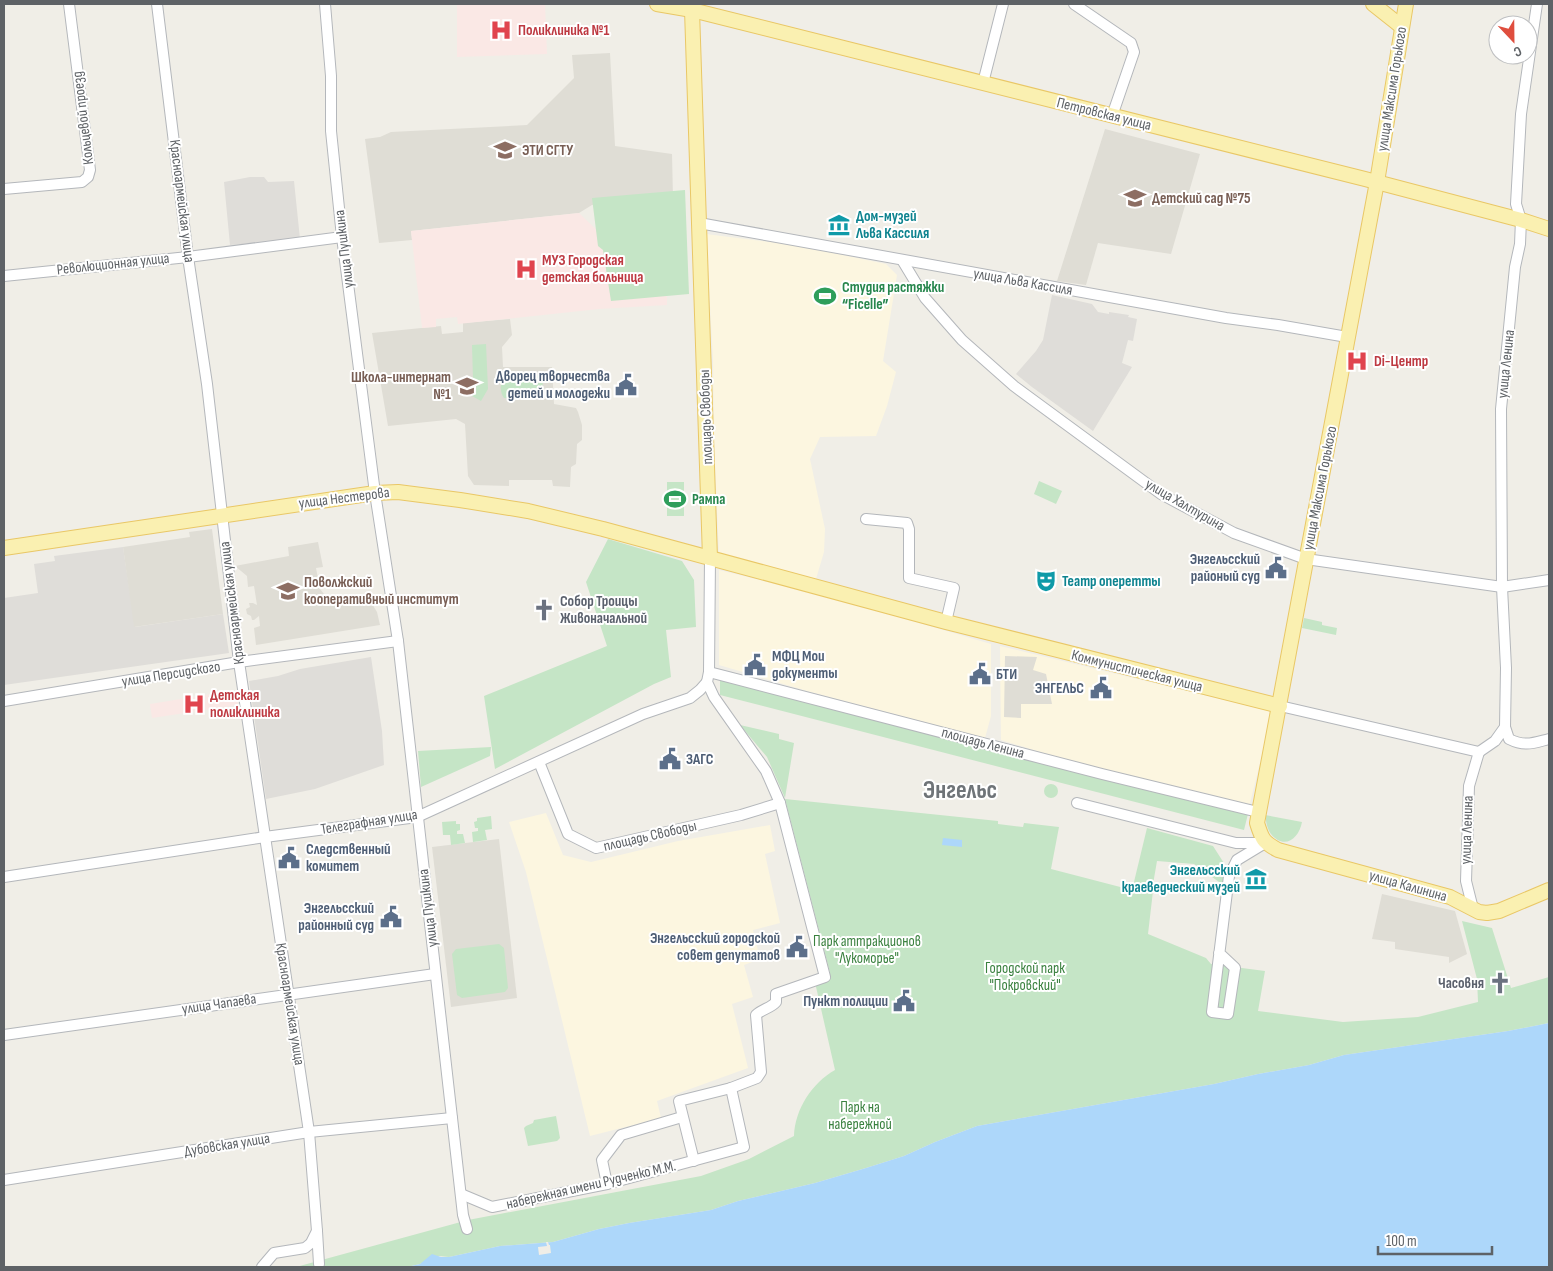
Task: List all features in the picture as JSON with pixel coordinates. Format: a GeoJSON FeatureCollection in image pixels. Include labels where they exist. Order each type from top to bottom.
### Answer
{"type":"FeatureCollection","features":[{"type":"Feature","properties":{"kind":"main road","name":"Петровская улица"},"geometry":{"type":"LineString","coordinates":[[657,4],[693,7],[983,83],[1377,182],[1549,229]]}},
{"type":"Feature","properties":{"kind":"main road"},"geometry":{"type":"LineString","coordinates":[[1373,4],[1402,27]]}},
{"type":"Feature","properties":{"kind":"main road","name":"улица Максима Горького"},"geometry":{"type":"LineString","coordinates":[[1265,843],[1257,823],[1258,812],[1280,706],[1377,182],[1406,4]]}},
{"type":"Feature","properties":{"kind":"main road","name":"площадь Свободы"},"geometry":{"type":"LineString","coordinates":[[693,7],[710,558]]}},
{"type":"Feature","properties":{"kind":"main road","name":"улица Нестерова"},"geometry":{"type":"LineString","coordinates":[[4,548],[375,493],[398,492],[460,500],[528,512],[603,529],[710,558]]}},
{"type":"Feature","properties":{"kind":"main road","name":"Коммунистическая улица"},"geometry":{"type":"LineString","coordinates":[[710,558],[946,622],[1280,706]]}},
{"type":"Feature","properties":{"kind":"main road","name":"улица Калинина"},"geometry":{"type":"LineString","coordinates":[[1265,843],[1288,854],[1450,897],[1479,912],[1499,911],[1549,890]]}},
{"type":"Feature","properties":{"kind":"street","name":"Кольцевой проезд"},"geometry":{"type":"LineString","coordinates":[[4,189],[82,182],[88,177],[90,170],[69,4]]}},
{"type":"Feature","properties":{"kind":"street","name":"Красноармейская улица"},"geometry":{"type":"LineString","coordinates":[[157,4],[188,257],[206,384],[239,662],[310,1132],[319,1264]]}},
{"type":"Feature","properties":{"kind":"street","name":"улица Пушкина"},"geometry":{"type":"LineString","coordinates":[[324,4],[331,76],[331,131],[342,238],[375,493],[398,641],[460,1194],[466,1229]]}},
{"type":"Feature","properties":{"kind":"street"},"geometry":{"type":"LineString","coordinates":[[983,83],[1003,4]]}},
{"type":"Feature","properties":{"kind":"street"},"geometry":{"type":"LineString","coordinates":[[1074,4],[1131,43],[1133,47],[1134,52],[1112,116]]}},
{"type":"Feature","properties":{"kind":"street","name":"улица Ленина"},"geometry":{"type":"LineString","coordinates":[[1505,728],[1506,668],[1502,587],[1501,409],[1515,267],[1520,244],[1521,220],[1516,204],[1521,114],[1537,4]]}},
{"type":"Feature","properties":{"kind":"street","name":"улица Льва Кассиля"},"geometry":{"type":"LineString","coordinates":[[699,223],[1347,338]]}},
{"type":"Feature","properties":{"kind":"street","name":"Революционная улица"},"geometry":{"type":"LineString","coordinates":[[4,276],[188,257],[342,238]]}},
{"type":"Feature","properties":{"kind":"street","name":"улица Халтурина"},"geometry":{"type":"LineString","coordinates":[[902,260],[925,298],[962,340],[1014,386],[1161,494],[1234,533],[1306,559],[1502,587],[1549,580]]}},
{"type":"Feature","properties":{"kind":"street"},"geometry":{"type":"LineString","coordinates":[[866,519],[907,523],[909,529],[909,578],[954,588],[946,622]]}},
{"type":"Feature","properties":{"kind":"street","name":"площадь Свободы"},"geometry":{"type":"LineString","coordinates":[[710,558],[708,677],[714,697],[766,771],[780,802],[825,977],[776,994],[776,1002],[773,1006],[760,1011],[756,1015],[761,1072],[757,1078],[731,1088]]}},
{"type":"Feature","properties":{"kind":"street","name":"улица Персидского"},"geometry":{"type":"LineString","coordinates":[[4,701],[239,662],[398,641]]}},
{"type":"Feature","properties":{"kind":"street","name":"Телеграфная улица"},"geometry":{"type":"LineString","coordinates":[[4,877],[265,837],[417,817],[644,714],[690,698],[700,690],[708,677]]}},
{"type":"Feature","properties":{"kind":"street","name":"площадь Ленина"},"geometry":{"type":"LineString","coordinates":[[708,677],[1258,812]]}},
{"type":"Feature","properties":{"kind":"street","name":"Коммунистическая улица"},"geometry":{"type":"LineString","coordinates":[[1280,706],[1479,752]]}},
{"type":"Feature","properties":{"kind":"street"},"geometry":{"type":"LineString","coordinates":[[1505,728],[1509,739],[1520,744],[1549,740]]}},
{"type":"Feature","properties":{"kind":"street"},"geometry":{"type":"LineString","coordinates":[[1479,752],[1495,741],[1505,728]]}},
{"type":"Feature","properties":{"kind":"street","name":"улица Ленина"},"geometry":{"type":"LineString","coordinates":[[1473,909],[1466,881],[1469,786],[1479,752]]}},
{"type":"Feature","properties":{"kind":"street","name":"площадь Свободы"},"geometry":{"type":"LineString","coordinates":[[539,762],[568,834],[596,848],[741,815],[780,802]]}},
{"type":"Feature","properties":{"kind":"street"},"geometry":{"type":"LineString","coordinates":[[1077,803],[1236,842],[1265,843]]}},
{"type":"Feature","properties":{"kind":"street"},"geometry":{"type":"LineString","coordinates":[[1219,953],[1235,968],[1228,1014],[1212,1012],[1219,953],[1229,876],[1237,860],[1265,843]]}},
{"type":"Feature","properties":{"kind":"street","name":"улица Чапаева"},"geometry":{"type":"LineString","coordinates":[[4,1036],[435,974]]}},
{"type":"Feature","properties":{"kind":"street"},"geometry":{"type":"LineString","coordinates":[[607,1184],[602,1160],[621,1135],[682,1117],[679,1101],[731,1088]]}},
{"type":"Feature","properties":{"kind":"street","name":"набережная имени Рудченко М.М."},"geometry":{"type":"LineString","coordinates":[[460,1194],[492,1207],[607,1184],[744,1147],[731,1088]]}},
{"type":"Feature","properties":{"kind":"street","name":"набережная имени Рудченко М.М."},"geometry":{"type":"LineString","coordinates":[[682,1117],[694,1161]]}},
{"type":"Feature","properties":{"kind":"street","name":"Дубовская улица"},"geometry":{"type":"LineString","coordinates":[[4,1180],[310,1132],[452,1118]]}},
{"type":"Feature","properties":{"kind":"street"},"geometry":{"type":"LineString","coordinates":[[262,1267],[274,1253],[305,1248],[311,1243],[317,1231]]}},
{"type":"Feature","properties":{"kind":"shaded area","name":"Поликлиника №1"},"geometry":{"type":"Polygon","coordinates":[[[457,4],[545,4],[547,54],[457,57],[457,4]]]}},
{"type":"Feature","properties":{"kind":"shaded area","name":"ЭТИ СГТУ"},"geometry":{"type":"Polygon","coordinates":[[[610,53],[615,146],[672,154],[673,198],[592,205],[579,213],[411,231],[412,240],[379,243],[365,139],[380,137],[391,132],[527,125],[574,78],[572,55],[610,53]]]}},
{"type":"Feature","properties":{"kind":"shaded area","name":"Детский сад №75"},"geometry":{"type":"Polygon","coordinates":[[[1105,129],[1200,154],[1171,254],[1098,243],[1086,285],[1057,281],[1105,129]]]}},
{"type":"Feature","properties":{"kind":"shaded area"},"geometry":{"type":"Polygon","coordinates":[[[250,177],[264,177],[268,182],[294,181],[300,239],[230,245],[224,182],[250,177]]]}},
{"type":"Feature","properties":{"kind":"shaded area","name":"МУЗ Городская детская больница"},"geometry":{"type":"Polygon","coordinates":[[[579,213],[667,297],[667,305],[599,309],[458,324],[457,317],[436,319],[436,327],[422,328],[411,231],[579,213]]]}},
{"type":"Feature","properties":{"kind":"shaded area"},"geometry":{"type":"Polygon","coordinates":[[[706,234],[795,245],[886,264],[897,275],[883,361],[896,372],[887,406],[876,436],[820,437],[810,459],[825,529],[824,552],[816,579],[719,555],[713,360],[706,234]]]}},
{"type":"Feature","properties":{"kind":"shaded area"},"geometry":{"type":"Polygon","coordinates":[[[1052,295],[1092,304],[1098,312],[1129,315],[1128,317],[1137,319],[1133,341],[1128,340],[1122,363],[1132,367],[1093,431],[1016,374],[1043,340],[1052,295]]]}},
{"type":"Feature","properties":{"kind":"shaded area","name":"Школа-интернат №1"},"geometry":{"type":"Polygon","coordinates":[[[510,319],[512,335],[502,347],[503,367],[552,367],[554,404],[576,408],[578,412],[582,425],[582,440],[577,444],[576,464],[571,467],[570,487],[553,486],[552,480],[509,480],[509,486],[474,485],[468,476],[465,424],[456,419],[388,426],[372,333],[441,326],[442,334],[463,332],[463,323],[510,319]]]}},
{"type":"Feature","properties":{"kind":"shaded area"},"geometry":{"type":"Polygon","coordinates":[[[212,529],[223,614],[134,627],[123,547],[190,537],[189,532],[212,529]]]}},
{"type":"Feature","properties":{"kind":"shaded area","name":"Поволжский кооперативный институт"},"geometry":{"type":"Polygon","coordinates":[[[318,542],[323,567],[316,568],[320,589],[324,594],[325,600],[366,594],[377,612],[380,625],[256,645],[254,628],[260,626],[259,616],[252,620],[251,616],[247,614],[246,609],[250,607],[249,603],[257,605],[254,586],[248,587],[247,576],[235,566],[289,556],[288,547],[318,542]]]}},
{"type":"Feature","properties":{"kind":"shaded area"},"geometry":{"type":"Polygon","coordinates":[[[123,547],[135,627],[223,614],[229,653],[4,685],[4,598],[38,593],[34,564],[55,561],[54,556],[123,547]]]}},
{"type":"Feature","properties":{"kind":"shaded area"},"geometry":{"type":"Polygon","coordinates":[[[719,570],[834,598],[991,644],[991,716],[985,738],[807,691],[719,665],[719,570]]]}},
{"type":"Feature","properties":{"kind":"shaded area"},"geometry":{"type":"Polygon","coordinates":[[[1000,646],[1270,711],[1264,747],[1249,807],[1063,759],[1001,740],[1000,646]]]}},
{"type":"Feature","properties":{"kind":"shaded area"},"geometry":{"type":"Polygon","coordinates":[[[1005,656],[1037,657],[1033,670],[1046,674],[1052,704],[1021,704],[1021,718],[1004,717],[1005,656]]]}},
{"type":"Feature","properties":{"kind":"shaded area"},"geometry":{"type":"Polygon","coordinates":[[[371,657],[382,731],[384,765],[315,789],[266,799],[249,681],[278,676],[300,669],[371,657]]]}},
{"type":"Feature","properties":{"kind":"shaded area","name":"Детская поликлиника"},"geometry":{"type":"Polygon","coordinates":[[[236,690],[238,705],[152,718],[150,704],[236,690]]]}},
{"type":"Feature","properties":{"kind":"shaded area"},"geometry":{"type":"Polygon","coordinates":[[[546,813],[563,855],[591,862],[678,841],[770,825],[775,851],[765,854],[780,923],[753,930],[760,959],[744,965],[753,997],[732,1004],[748,1068],[657,1101],[661,1118],[590,1136],[526,872],[509,822],[546,813]]]}},
{"type":"Feature","properties":{"kind":"shaded area"},"geometry":{"type":"Polygon","coordinates":[[[499,839],[517,998],[451,1007],[432,847],[499,839]]]}},
{"type":"Feature","properties":{"kind":"shaded area"},"geometry":{"type":"Polygon","coordinates":[[[1382,894],[1455,911],[1467,954],[1449,963],[1449,957],[1395,949],[1395,942],[1372,939],[1382,894]]]}},
{"type":"Feature","properties":{"kind":"green space"},"geometry":{"type":"Polygon","coordinates":[[[685,190],[689,294],[611,301],[603,250],[598,246],[592,198],[685,190]]]}},
{"type":"Feature","properties":{"kind":"green space"},"geometry":{"type":"Polygon","coordinates":[[[486,344],[488,389],[481,401],[472,396],[476,389],[476,380],[473,380],[472,345],[486,344]]]}},
{"type":"Feature","properties":{"kind":"green space"},"geometry":{"type":"Polygon","coordinates":[[[506,374],[535,374],[540,376],[543,381],[541,397],[537,399],[504,398],[501,386],[502,379],[506,374]]]}},
{"type":"Feature","properties":{"kind":"green space"},"geometry":{"type":"Polygon","coordinates":[[[1039,481],[1062,491],[1056,504],[1034,494],[1039,481]]]}},
{"type":"Feature","properties":{"kind":"green space","name":"Рампа"},"geometry":{"type":"Polygon","coordinates":[[[667,482],[684,482],[684,516],[667,516],[667,482]]]}},
{"type":"Feature","properties":{"kind":"green space"},"geometry":{"type":"Polygon","coordinates":[[[608,539],[682,561],[694,580],[696,627],[666,630],[671,677],[654,684],[495,769],[484,696],[607,646],[586,582],[608,539]]]}},
{"type":"Feature","properties":{"kind":"green space"},"geometry":{"type":"Polygon","coordinates":[[[1304,618],[1337,628],[1336,635],[1302,628],[1304,618]]]}},
{"type":"Feature","properties":{"kind":"green space"},"geometry":{"type":"Polygon","coordinates":[[[720,679],[1248,814],[1244,830],[720,695],[720,679]]]}},
{"type":"Feature","properties":{"kind":"green space"},"geometry":{"type":"Polygon","coordinates":[[[740,725],[779,734],[779,739],[794,743],[785,798],[767,757],[740,725]]]}},
{"type":"Feature","properties":{"kind":"green space"},"geometry":{"type":"Polygon","coordinates":[[[491,747],[490,756],[421,787],[418,751],[491,747]]]}},
{"type":"Feature","properties":{"kind":"green space"},"geometry":{"type":"Polygon","coordinates":[[[1051,784],[1056,786],[1058,791],[1056,796],[1051,798],[1046,796],[1044,791],[1046,786],[1051,784]]]}},
{"type":"Feature","properties":{"kind":"green space"},"geometry":{"type":"Polygon","coordinates":[[[785,799],[998,821],[998,824],[1023,827],[1024,823],[1059,827],[1051,869],[1128,889],[1153,891],[1148,934],[1206,958],[1211,964],[1265,971],[1258,1011],[1343,1022],[1418,1017],[1478,1002],[1477,979],[1462,921],[1492,928],[1511,988],[1549,977],[1549,1023],[1508,1031],[1344,1055],[1309,1065],[1214,1084],[977,1126],[904,1156],[815,1183],[738,1201],[711,1210],[599,1229],[553,1242],[500,1246],[449,1257],[439,1256],[407,1267],[296,1267],[468,1220],[701,1176],[749,1159],[794,1136],[798,1116],[806,1098],[819,1082],[835,1070],[814,978],[830,973],[785,799]]]}},
{"type":"Feature","properties":{"kind":"green space"},"geometry":{"type":"Polygon","coordinates":[[[1265,815],[1302,822],[1298,833],[1286,842],[1276,839],[1270,832],[1265,815]]]}},
{"type":"Feature","properties":{"kind":"green space"},"geometry":{"type":"Polygon","coordinates":[[[491,816],[492,829],[485,830],[487,840],[473,842],[472,832],[478,831],[478,828],[475,828],[474,822],[477,821],[477,818],[491,816]]]}},
{"type":"Feature","properties":{"kind":"green space"},"geometry":{"type":"Polygon","coordinates":[[[456,821],[456,824],[460,824],[460,830],[457,831],[457,834],[463,834],[465,843],[451,845],[450,835],[443,835],[442,822],[456,821]]]}},
{"type":"Feature","properties":{"kind":"green space"},"geometry":{"type":"Polygon","coordinates":[[[1147,828],[1213,846],[1229,871],[1226,887],[1194,864],[1157,861],[1152,890],[1133,886],[1147,828]]]}},
{"type":"Feature","properties":{"kind":"green space"},"geometry":{"type":"Polygon","coordinates":[[[499,944],[504,948],[508,988],[505,992],[462,998],[457,995],[452,954],[456,949],[499,944]]]}},
{"type":"Feature","properties":{"kind":"green space"},"geometry":{"type":"Polygon","coordinates":[[[556,1116],[560,1138],[557,1141],[528,1146],[524,1128],[533,1123],[534,1120],[556,1116]]]}},
{"type":"Feature","properties":{"kind":"water"},"geometry":{"type":"Polygon","coordinates":[[[943,838],[962,840],[962,847],[942,845],[943,838]]]}},
{"type":"Feature","properties":{"kind":"water"},"geometry":{"type":"Polygon","coordinates":[[[1549,1023],[1549,1267],[407,1267],[420,1264],[432,1254],[449,1257],[500,1246],[553,1242],[599,1229],[711,1210],[738,1201],[815,1183],[904,1156],[977,1126],[1214,1084],[1309,1065],[1344,1055],[1508,1031],[1549,1023]]]}},
{"type":"Feature","properties":{"kind":"pier"},"geometry":{"type":"Polygon","coordinates":[[[546,1242],[550,1245],[551,1253],[539,1255],[538,1247],[547,1246],[546,1242]]]}},
{"type":"Feature","properties":{"kind":"place","name":"Поликлиника №1"},"geometry":{"type":"Point","coordinates":[501,30]}},
{"type":"Feature","properties":{"kind":"place","name":"ЭТИ СГТУ"},"geometry":{"type":"Point","coordinates":[505,150]}},
{"type":"Feature","properties":{"kind":"place","name":"Детский сад №75"},"geometry":{"type":"Point","coordinates":[1135,198]}},
{"type":"Feature","properties":{"kind":"place","name":"Дом-музей Льва Кассиля"},"geometry":{"type":"Point","coordinates":[839,225]}},
{"type":"Feature","properties":{"kind":"place","name":"МУЗ Городская детская больница"},"geometry":{"type":"Point","coordinates":[526,269]}},
{"type":"Feature","properties":{"kind":"place","name":"Студия растяжки “Ficelle”"},"geometry":{"type":"Point","coordinates":[825,296]}},
{"type":"Feature","properties":{"kind":"place","name":"Di-Центр"},"geometry":{"type":"Point","coordinates":[1357,361]}},
{"type":"Feature","properties":{"kind":"place","name":"Дворец творчества детей и молодежи"},"geometry":{"type":"Point","coordinates":[626,385]}},
{"type":"Feature","properties":{"kind":"place","name":"Школа-интернат №1"},"geometry":{"type":"Point","coordinates":[467,386]}},
{"type":"Feature","properties":{"kind":"place","name":"Рампа"},"geometry":{"type":"Point","coordinates":[675,499]}},
{"type":"Feature","properties":{"kind":"place","name":"Энгельсский районый суд"},"geometry":{"type":"Point","coordinates":[1276,568]}},
{"type":"Feature","properties":{"kind":"place","name":"Театр оперетты"},"geometry":{"type":"Point","coordinates":[1046,581]}},
{"type":"Feature","properties":{"kind":"place","name":"Поволжский кооперативный институт"},"geometry":{"type":"Point","coordinates":[288,591]}},
{"type":"Feature","properties":{"kind":"place","name":"Собор Троицы Живоначальной"},"geometry":{"type":"Point","coordinates":[544,610]}},
{"type":"Feature","properties":{"kind":"place","name":"МФЦ Мои документы"},"geometry":{"type":"Point","coordinates":[755,665]}},
{"type":"Feature","properties":{"kind":"place","name":"БТИ"},"geometry":{"type":"Point","coordinates":[980,674]}},
{"type":"Feature","properties":{"kind":"place","name":"ЭНГЕЛЬС"},"geometry":{"type":"Point","coordinates":[1101,688]}},
{"type":"Feature","properties":{"kind":"place","name":"Детская поликлиника"},"geometry":{"type":"Point","coordinates":[194,704]}},
{"type":"Feature","properties":{"kind":"place","name":"ЗАГС"},"geometry":{"type":"Point","coordinates":[670,759]}},
{"type":"Feature","properties":{"kind":"place","name":"Следственный комитет"},"geometry":{"type":"Point","coordinates":[289,858]}},
{"type":"Feature","properties":{"kind":"place","name":"Энгельсский краеведческий музей"},"geometry":{"type":"Point","coordinates":[1256,879]}},
{"type":"Feature","properties":{"kind":"place","name":"Энгельсский районный суд"},"geometry":{"type":"Point","coordinates":[391,917]}},
{"type":"Feature","properties":{"kind":"place","name":"Энгельсский городской совет депутатов"},"geometry":{"type":"Point","coordinates":[797,947]}},
{"type":"Feature","properties":{"kind":"place","name":"Часовня"},"geometry":{"type":"Point","coordinates":[1500,983]}},
{"type":"Feature","properties":{"kind":"place","name":"Пункт полиции"},"geometry":{"type":"Point","coordinates":[904,1001]}},
{"type":"Feature","properties":{"kind":"district","name":"Энгельс"},"geometry":{"type":"Point","coordinates":[960,790]}},
{"type":"Feature","properties":{"kind":"park label","name":"Парк аттракционов \"Лукоморье\""},"geometry":{"type":"Point","coordinates":[867,950]}},
{"type":"Feature","properties":{"kind":"park label","name":"Городской парк \"Покровский\""},"geometry":{"type":"Point","coordinates":[1025,976]}},
{"type":"Feature","properties":{"kind":"park label","name":"Парк на набережной"},"geometry":{"type":"Point","coordinates":[860,1116]}}]}
